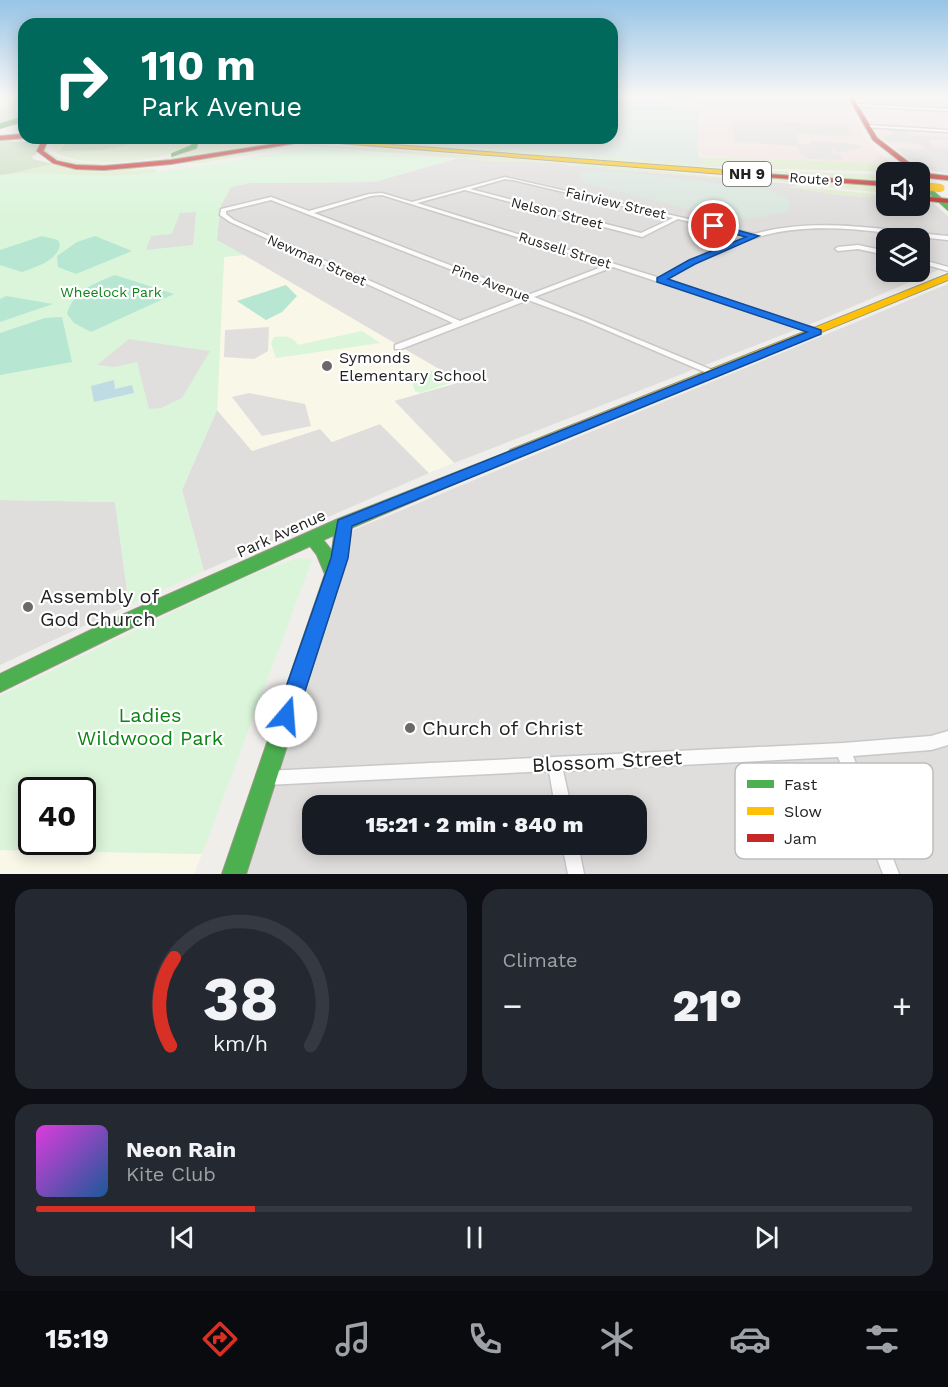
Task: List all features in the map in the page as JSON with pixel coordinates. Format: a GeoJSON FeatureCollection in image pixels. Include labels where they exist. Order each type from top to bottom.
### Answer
{"type":"FeatureCollection","features":[{"type":"Feature","properties":{"kind":"main road"},"geometry":{"type":"LineString","coordinates":[[874,137],[879,143],[877,146],[898,162]]}},
{"type":"Feature","properties":{"kind":"main road","name":"NH 9"},"geometry":{"type":"LineString","coordinates":[[44,144],[40,151],[50,160],[98,167],[166,162],[285,144],[434,150]]}},
{"type":"Feature","properties":{"kind":"main road"},"geometry":{"type":"LineString","coordinates":[[47,144],[49,152],[58,157],[82,161],[117,162],[149,160],[181,153],[195,144]]}},
{"type":"Feature","properties":{"kind":"main road","name":"Route 9"},"geometry":{"type":"LineString","coordinates":[[356,144],[876,183]]}},
{"type":"Feature","properties":{"kind":"main road"},"geometry":{"type":"LineString","coordinates":[[549,159],[876,174]]}},
{"type":"Feature","properties":{"kind":"main road"},"geometry":{"type":"LineString","coordinates":[[608,163],[876,193]]}},
{"type":"Feature","properties":{"kind":"main road"},"geometry":{"type":"LineString","coordinates":[[930,184],[946,194]]}},
{"type":"Feature","properties":{"kind":"main road"},"geometry":{"type":"LineString","coordinates":[[930,196],[946,194]]}},
{"type":"Feature","properties":{"kind":"main road","name":"Park Avenue"},"geometry":{"type":"LineString","coordinates":[[0,683],[102,632],[344,523],[948,277]]}},
{"type":"Feature","properties":{"kind":"main road"},"geometry":{"type":"LineString","coordinates":[[234,874],[339,558],[344,523]]}},
{"type":"Feature","properties":{"kind":"main road"},"geometry":{"type":"LineString","coordinates":[[312,538],[324,552],[333,573]]}},
{"type":"Feature","properties":{"kind":"street","name":"Fairview Street"},"geometry":{"type":"LineString","coordinates":[[464,189],[513,179],[755,236]]}},
{"type":"Feature","properties":{"kind":"street"},"geometry":{"type":"LineString","coordinates":[[412,204],[464,189]]}},
{"type":"Feature","properties":{"kind":"street","name":"Nelson Street"},"geometry":{"type":"LineString","coordinates":[[464,189],[642,234],[650,233],[677,218]]}},
{"type":"Feature","properties":{"kind":"street","name":"Russell Street"},"geometry":{"type":"LineString","coordinates":[[311,212],[376,194],[613,265],[817,332]]}},
{"type":"Feature","properties":{"kind":"street","name":"Pine Avenue"},"geometry":{"type":"LineString","coordinates":[[266,197],[311,212],[529,298],[714,374]]}},
{"type":"Feature","properties":{"kind":"street","name":"Newman Street"},"geometry":{"type":"LineString","coordinates":[[266,197],[227,208],[223,210],[223,215],[458,323]]}},
{"type":"Feature","properties":{"kind":"street"},"geometry":{"type":"LineString","coordinates":[[660,280],[692,262],[772,231],[816,227],[948,238]]}},
{"type":"Feature","properties":{"kind":"street"},"geometry":{"type":"LineString","coordinates":[[838,249],[858,247],[876,251]]}},
{"type":"Feature","properties":{"kind":"street"},"geometry":{"type":"LineString","coordinates":[[930,264],[948,269]]}},
{"type":"Feature","properties":{"kind":"street"},"geometry":{"type":"LineString","coordinates":[[398,347],[613,265]]}},
{"type":"Feature","properties":{"kind":"street","name":"Blossom Street"},"geometry":{"type":"LineString","coordinates":[[266,778],[843,750],[931,743],[948,738]]}},
{"type":"Feature","properties":{"kind":"street"},"geometry":{"type":"LineString","coordinates":[[843,750],[848,763]]}},
{"type":"Feature","properties":{"kind":"street"},"geometry":{"type":"LineString","coordinates":[[555,765],[561,795]]}},
{"type":"Feature","properties":{"kind":"street"},"geometry":{"type":"LineString","coordinates":[[572,855],[576,874]]}},
{"type":"Feature","properties":{"kind":"street"},"geometry":{"type":"LineString","coordinates":[[885,859],[891,874]]}},
{"type":"Feature","properties":{"kind":"shaded area"},"geometry":{"type":"Polygon","coordinates":[[[618,137],[697,137],[701,164],[415,144],[618,144],[618,137]]]}},
{"type":"Feature","properties":{"kind":"shaded area"},"geometry":{"type":"Polygon","coordinates":[[[692,137],[864,137],[890,162],[876,163],[703,157],[692,137]]]}},
{"type":"Feature","properties":{"kind":"shaded area"},"geometry":{"type":"Polygon","coordinates":[[[733,137],[796,137],[799,144],[810,145],[810,141],[856,144],[861,148],[837,153],[833,149],[837,147],[832,147],[833,154],[840,155],[843,160],[807,159],[800,153],[797,147],[800,146],[734,142],[733,137]]]}},
{"type":"Feature","properties":{"kind":"shaded area"},"geometry":{"type":"Polygon","coordinates":[[[878,137],[948,137],[948,174],[930,170],[930,162],[909,162],[878,137]]]}},
{"type":"Feature","properties":{"kind":"shaded area"},"geometry":{"type":"Polygon","coordinates":[[[883,137],[947,137],[948,140],[930,139],[929,143],[933,147],[948,148],[948,173],[930,169],[930,162],[912,162],[895,148],[925,149],[921,144],[887,141],[883,137]]]}},
{"type":"Feature","properties":{"kind":"shaded area"},"geometry":{"type":"Polygon","coordinates":[[[462,157],[488,161],[586,165],[607,169],[800,185],[787,187],[847,196],[876,197],[876,216],[930,216],[930,203],[933,203],[948,216],[948,266],[930,274],[930,228],[876,228],[876,282],[910,282],[823,319],[454,463],[394,400],[460,381],[216,240],[221,205],[231,187],[250,183],[374,182],[462,157]]]}},
{"type":"Feature","properties":{"kind":"shaded area"},"geometry":{"type":"Polygon","coordinates":[[[627,172],[769,190],[787,197],[791,204],[787,211],[772,215],[749,219],[725,218],[586,183],[581,178],[580,173],[627,172]]]}},
{"type":"Feature","properties":{"kind":"shaded area"},"geometry":{"type":"Polygon","coordinates":[[[196,212],[193,245],[146,250],[151,236],[172,234],[180,213],[196,212]]]}},
{"type":"Feature","properties":{"kind":"shaded area","name":"Symonds Elementary School"},"geometry":{"type":"Polygon","coordinates":[[[244,255],[461,382],[394,401],[454,463],[429,473],[380,424],[332,442],[320,429],[252,451],[217,410],[224,256],[244,255]]]}},
{"type":"Feature","properties":{"kind":"shaded area"},"geometry":{"type":"Polygon","coordinates":[[[948,284],[948,874],[246,874],[351,540],[351,531],[948,284]]]}},
{"type":"Feature","properties":{"kind":"shaded area"},"geometry":{"type":"Polygon","coordinates":[[[269,327],[268,351],[254,359],[224,357],[225,330],[269,327]]]}},
{"type":"Feature","properties":{"kind":"shaded area"},"geometry":{"type":"Polygon","coordinates":[[[129,339],[210,351],[182,398],[161,408],[149,409],[137,362],[114,367],[97,365],[129,339]]]}},
{"type":"Feature","properties":{"kind":"shaded area"},"geometry":{"type":"Polygon","coordinates":[[[249,393],[305,404],[311,426],[262,436],[232,397],[249,393]]]}},
{"type":"Feature","properties":{"kind":"shaded area"},"geometry":{"type":"Polygon","coordinates":[[[217,410],[252,451],[320,429],[332,442],[380,424],[429,473],[204,571],[182,490],[217,410]]]}},
{"type":"Feature","properties":{"kind":"shaded area"},"geometry":{"type":"Polygon","coordinates":[[[0,500],[115,502],[129,605],[0,665],[0,500]]]}},
{"type":"Feature","properties":{"kind":"shaded area"},"geometry":{"type":"Polygon","coordinates":[[[0,850],[18,850],[18,855],[96,855],[96,852],[202,854],[194,874],[0,874],[0,850]]]}},
{"type":"Feature","properties":{"kind":"green space"},"geometry":{"type":"Polygon","coordinates":[[[10,139],[18,144],[37,144],[36,155],[32,156],[33,159],[53,164],[0,176],[0,140],[10,139]]]}},
{"type":"Feature","properties":{"kind":"green space"},"geometry":{"type":"Polygon","coordinates":[[[52,144],[189,145],[162,156],[118,162],[76,159],[60,155],[51,147],[52,144]]]}},
{"type":"Feature","properties":{"kind":"green space"},"geometry":{"type":"Polygon","coordinates":[[[65,144],[130,144],[102,150],[60,151],[65,144]]]}},
{"type":"Feature","properties":{"kind":"green space"},"geometry":{"type":"Polygon","coordinates":[[[193,144],[296,144],[255,146],[175,160],[120,166],[92,166],[66,162],[42,153],[45,148],[54,155],[69,160],[112,164],[175,157],[193,144]]]}},
{"type":"Feature","properties":{"kind":"green space"},"geometry":{"type":"Polygon","coordinates":[[[303,144],[588,164],[783,183],[607,169],[561,163],[488,161],[298,145],[203,163],[157,164],[128,171],[155,169],[161,174],[76,177],[5,175],[53,164],[136,166],[303,144]]]}},
{"type":"Feature","properties":{"kind":"green space"},"geometry":{"type":"Polygon","coordinates":[[[387,144],[486,144],[647,156],[876,163],[876,171],[706,167],[387,144]]]}},
{"type":"Feature","properties":{"kind":"green space","name":"Wheelock Park"},"geometry":{"type":"Polygon","coordinates":[[[308,148],[453,159],[374,182],[250,183],[231,187],[221,205],[217,240],[244,255],[224,257],[217,410],[182,490],[204,571],[129,605],[115,502],[0,500],[0,175],[32,173],[129,175],[196,167],[308,148]]]}},
{"type":"Feature","properties":{"kind":"green space"},"geometry":{"type":"Polygon","coordinates":[[[696,168],[876,175],[876,181],[696,168]]]}},
{"type":"Feature","properties":{"kind":"green space"},"geometry":{"type":"Polygon","coordinates":[[[715,174],[876,185],[876,192],[715,174]]]}},
{"type":"Feature","properties":{"kind":"green space"},"geometry":{"type":"Polygon","coordinates":[[[777,185],[876,194],[876,197],[847,196],[777,185]]]}},
{"type":"Feature","properties":{"kind":"green space"},"geometry":{"type":"Polygon","coordinates":[[[42,236],[58,240],[60,245],[58,251],[50,259],[22,272],[0,265],[0,250],[42,236]]]}},
{"type":"Feature","properties":{"kind":"green space"},"geometry":{"type":"Polygon","coordinates":[[[95,236],[132,251],[76,274],[58,267],[57,256],[77,242],[95,236]]]}},
{"type":"Feature","properties":{"kind":"green space"},"geometry":{"type":"Polygon","coordinates":[[[115,275],[174,294],[91,332],[74,323],[67,314],[74,299],[86,289],[115,275]]]}},
{"type":"Feature","properties":{"kind":"green space"},"geometry":{"type":"Polygon","coordinates":[[[286,285],[297,296],[282,312],[266,320],[237,301],[286,285]]]}},
{"type":"Feature","properties":{"kind":"green space"},"geometry":{"type":"Polygon","coordinates":[[[6,296],[53,304],[0,322],[0,299],[6,296]]]}},
{"type":"Feature","properties":{"kind":"green space"},"geometry":{"type":"Polygon","coordinates":[[[62,317],[72,362],[0,375],[0,333],[45,318],[62,317]]]}},
{"type":"Feature","properties":{"kind":"green space"},"geometry":{"type":"Polygon","coordinates":[[[362,331],[380,343],[276,358],[271,343],[274,337],[290,338],[298,345],[362,331]]]}},
{"type":"Feature","properties":{"kind":"green space"},"geometry":{"type":"Polygon","coordinates":[[[433,370],[457,381],[420,393],[415,391],[411,380],[433,370]]]}},
{"type":"Feature","properties":{"kind":"green space","name":"Ladies Wildwood Park"},"geometry":{"type":"Polygon","coordinates":[[[299,558],[312,560],[202,854],[96,852],[96,777],[18,777],[18,850],[0,850],[0,696],[249,575],[299,558]]]}},
{"type":"Feature","properties":{"kind":"water"},"geometry":{"type":"Polygon","coordinates":[[[114,380],[115,389],[132,385],[134,393],[94,402],[91,386],[114,380]]]}},
{"type":"Feature","properties":{"kind":"traffic: fast"},"geometry":{"type":"LineString","coordinates":[[174,155],[194,147],[195,144]]}},
{"type":"Feature","properties":{"kind":"traffic: fast"},"geometry":{"type":"LineString","coordinates":[[930,191],[948,208]]}},
{"type":"Feature","properties":{"kind":"traffic: fast"},"geometry":{"type":"LineString","coordinates":[[0,683],[255,563],[515,453]]}},
{"type":"Feature","properties":{"kind":"traffic: fast"},"geometry":{"type":"LineString","coordinates":[[234,874],[339,558],[344,523]]}},
{"type":"Feature","properties":{"kind":"traffic: fast"},"geometry":{"type":"LineString","coordinates":[[312,538],[324,552],[333,573]]}},
{"type":"Feature","properties":{"kind":"traffic: slow"},"geometry":{"type":"LineString","coordinates":[[357,144],[723,172]]}},
{"type":"Feature","properties":{"kind":"traffic: slow"},"geometry":{"type":"LineString","coordinates":[[930,187],[941,188]]}},
{"type":"Feature","properties":{"kind":"traffic: slow"},"geometry":{"type":"LineString","coordinates":[[515,453],[948,277]]}},
{"type":"Feature","properties":{"kind":"traffic: jam"},"geometry":{"type":"LineString","coordinates":[[0,138],[15,137]]}},
{"type":"Feature","properties":{"kind":"traffic: jam"},"geometry":{"type":"LineString","coordinates":[[874,137],[905,162]]}},
{"type":"Feature","properties":{"kind":"traffic: jam"},"geometry":{"type":"LineString","coordinates":[[43,144],[40,151],[53,161],[76,167],[104,168],[171,162],[287,144]]}},
{"type":"Feature","properties":{"kind":"traffic: jam"},"geometry":{"type":"LineString","coordinates":[[723,172],[876,183]]}},
{"type":"Feature","properties":{"kind":"traffic: jam"},"geometry":{"type":"LineString","coordinates":[[930,176],[948,178]]}},
{"type":"Feature","properties":{"kind":"traffic: jam"},"geometry":{"type":"LineString","coordinates":[[930,199],[948,201]]}},
{"type":"Feature","properties":{"kind":"place","name":"Symonds Elementary School"},"geometry":{"type":"Point","coordinates":[327,366]}},
{"type":"Feature","properties":{"kind":"place","name":"Assembly of God Church"},"geometry":{"type":"Point","coordinates":[28,607]}},
{"type":"Feature","properties":{"kind":"place","name":"Church of Christ"},"geometry":{"type":"Point","coordinates":[410,728]}},
{"type":"Feature","properties":{"kind":"route"},"geometry":{"type":"LineString","coordinates":[[286,716],[339,558],[344,538],[344,523],[817,332],[660,280],[692,262],[755,236],[714,226]]}}]}
